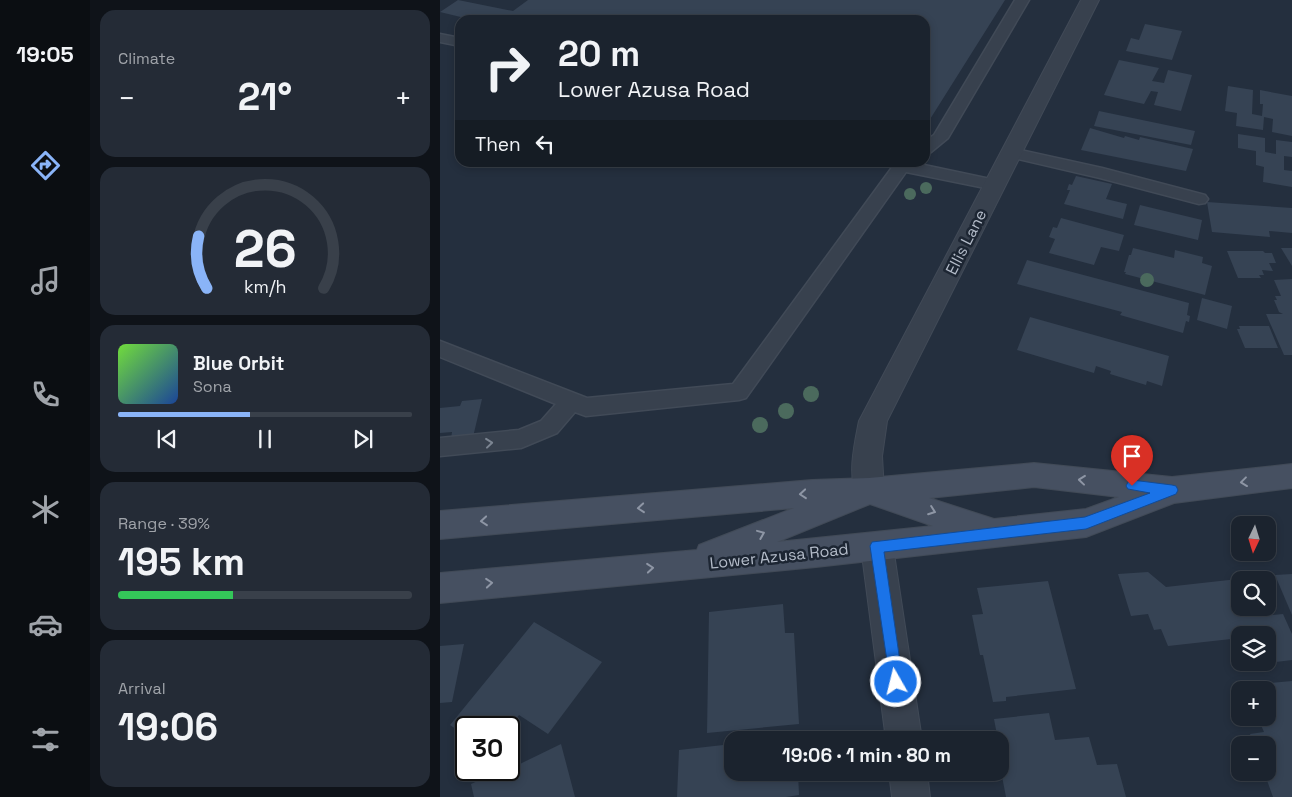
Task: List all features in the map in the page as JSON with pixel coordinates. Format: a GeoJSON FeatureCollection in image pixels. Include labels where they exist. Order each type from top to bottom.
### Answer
{"type":"FeatureCollection","features":[{"type":"Feature","properties":{"kind":"main road","name":"Lower Azusa Road"},"geometry":{"type":"LineString","coordinates":[[440,525],[802,494],[869,491],[1034,475],[1172,490],[1292,476]]}},
{"type":"Feature","properties":{"kind":"main road","name":"Lower Azusa Road"},"geometry":{"type":"LineString","coordinates":[[440,588],[683,566],[1086,523],[1172,490]]}},
{"type":"Feature","properties":{"kind":"main road"},"geometry":{"type":"LineString","coordinates":[[683,566],[869,491],[993,533]]}},
{"type":"Feature","properties":{"kind":"street","name":"Ellis Lane"},"geometry":{"type":"LineString","coordinates":[[869,491],[867,456],[873,421],[1090,0]]}},
{"type":"Feature","properties":{"kind":"street"},"geometry":{"type":"LineString","coordinates":[[877,546],[903,731]]}},
{"type":"Feature","properties":{"kind":"street"},"geometry":{"type":"LineString","coordinates":[[909,781],[911,797]]}},
{"type":"Feature","properties":{"kind":"lane"},"geometry":{"type":"LineString","coordinates":[[930,145],[940,138],[1022,0]]}},
{"type":"Feature","properties":{"kind":"lane"},"geometry":{"type":"LineString","coordinates":[[440,38],[455,41]]}},
{"type":"Feature","properties":{"kind":"lane"},"geometry":{"type":"LineString","coordinates":[[1011,153],[1102,173],[1199,199]]}},
{"type":"Feature","properties":{"kind":"lane"},"geometry":{"type":"LineString","coordinates":[[440,349],[586,407],[739,392],[896,167]]}},
{"type":"Feature","properties":{"kind":"lane"},"geometry":{"type":"LineString","coordinates":[[912,167],[995,185]]}},
{"type":"Feature","properties":{"kind":"lane"},"geometry":{"type":"LineString","coordinates":[[440,447],[521,439],[549,427],[572,402]]}},
{"type":"Feature","properties":{"kind":"building"},"geometry":{"type":"Polygon","coordinates":[[[458,0],[513,11],[528,0],[1005,0],[930,119],[930,15],[455,16],[440,12],[458,0]]]}},
{"type":"Feature","properties":{"kind":"building"},"geometry":{"type":"Polygon","coordinates":[[[1145,24],[1182,31],[1172,60],[1126,51],[1131,38],[1139,40],[1145,24]]]}},
{"type":"Feature","properties":{"kind":"building"},"geometry":{"type":"Polygon","coordinates":[[[1119,60],[1159,68],[1152,81],[1164,83],[1168,70],[1192,75],[1181,111],[1154,105],[1158,92],[1151,91],[1144,104],[1104,95],[1119,60]]]}},
{"type":"Feature","properties":{"kind":"building"},"geometry":{"type":"Polygon","coordinates":[[[1228,86],[1253,90],[1252,114],[1262,116],[1263,104],[1260,104],[1260,90],[1292,96],[1292,136],[1272,132],[1273,119],[1264,117],[1263,130],[1236,126],[1237,113],[1225,111],[1228,86]]]}},
{"type":"Feature","properties":{"kind":"building"},"geometry":{"type":"Polygon","coordinates":[[[1099,111],[1195,131],[1191,145],[1094,126],[1099,111]]]}},
{"type":"Feature","properties":{"kind":"building"},"geometry":{"type":"Polygon","coordinates":[[[1090,128],[1124,138],[1125,136],[1139,140],[1140,137],[1193,149],[1186,171],[1081,150],[1090,128]]]}},
{"type":"Feature","properties":{"kind":"building"},"geometry":{"type":"Polygon","coordinates":[[[1238,134],[1265,138],[1265,152],[1276,154],[1276,140],[1292,142],[1292,157],[1284,156],[1284,170],[1292,171],[1292,187],[1263,182],[1264,167],[1256,165],[1256,151],[1238,148],[1238,134]]]}},
{"type":"Feature","properties":{"kind":"building"},"geometry":{"type":"Polygon","coordinates":[[[1076,176],[1112,184],[1106,199],[1127,204],[1123,219],[1064,204],[1070,190],[1067,190],[1069,184],[1072,185],[1076,176]]]}},
{"type":"Feature","properties":{"kind":"building"},"geometry":{"type":"Polygon","coordinates":[[[1207,202],[1292,208],[1292,233],[1269,231],[1270,237],[1212,232],[1207,202]]]}},
{"type":"Feature","properties":{"kind":"building"},"geometry":{"type":"Polygon","coordinates":[[[1140,205],[1202,220],[1198,240],[1134,225],[1140,205]]]}},
{"type":"Feature","properties":{"kind":"building"},"geometry":{"type":"Polygon","coordinates":[[[1061,218],[1124,235],[1119,251],[1101,247],[1094,265],[1049,253],[1055,239],[1049,237],[1053,227],[1057,228],[1061,218]]]}},
{"type":"Feature","properties":{"kind":"building"},"geometry":{"type":"Polygon","coordinates":[[[1133,248],[1174,258],[1175,250],[1203,257],[1202,263],[1212,266],[1205,295],[1125,274],[1129,255],[1131,255],[1133,248]]]}},
{"type":"Feature","properties":{"kind":"building"},"geometry":{"type":"Polygon","coordinates":[[[1281,248],[1292,248],[1292,266],[1281,248]]]}},
{"type":"Feature","properties":{"kind":"building"},"geometry":{"type":"Polygon","coordinates":[[[1227,251],[1263,251],[1265,253],[1272,253],[1276,263],[1269,263],[1273,271],[1262,270],[1264,275],[1259,275],[1261,278],[1238,278],[1227,251]]]}},
{"type":"Feature","properties":{"kind":"building"},"geometry":{"type":"Polygon","coordinates":[[[1027,260],[1189,303],[1187,315],[1190,316],[1189,322],[1186,321],[1183,333],[1120,315],[1122,312],[1017,284],[1027,260]]]}},
{"type":"Feature","properties":{"kind":"building"},"geometry":{"type":"Polygon","coordinates":[[[1292,279],[1292,355],[1284,355],[1266,314],[1283,314],[1279,312],[1274,300],[1277,300],[1275,296],[1281,296],[1274,280],[1292,279]]]}},
{"type":"Feature","properties":{"kind":"building"},"geometry":{"type":"Polygon","coordinates":[[[1202,298],[1232,306],[1227,329],[1197,320],[1202,298]]]}},
{"type":"Feature","properties":{"kind":"building"},"geometry":{"type":"Polygon","coordinates":[[[1030,317],[1169,356],[1162,386],[1147,381],[1146,385],[1110,374],[1111,371],[1096,366],[1094,373],[1017,350],[1030,317]]]}},
{"type":"Feature","properties":{"kind":"building"},"geometry":{"type":"Polygon","coordinates":[[[1239,326],[1269,326],[1278,348],[1245,348],[1237,329],[1240,329],[1239,326]]]}},
{"type":"Feature","properties":{"kind":"building"},"geometry":{"type":"Polygon","coordinates":[[[482,399],[473,437],[451,439],[452,432],[440,433],[440,408],[460,406],[462,401],[482,399]]]}},
{"type":"Feature","properties":{"kind":"building"},"geometry":{"type":"Polygon","coordinates":[[[1148,572],[1166,587],[1231,580],[1231,616],[1251,617],[1283,614],[1292,634],[1292,660],[1276,662],[1276,626],[1231,626],[1231,639],[1168,646],[1161,629],[1154,630],[1148,614],[1131,616],[1118,574],[1148,572]]]}},
{"type":"Feature","properties":{"kind":"building"},"geometry":{"type":"Polygon","coordinates":[[[1292,574],[1292,615],[1276,577],[1276,575],[1292,574]]]}},
{"type":"Feature","properties":{"kind":"building"},"geometry":{"type":"Polygon","coordinates":[[[1048,581],[1076,689],[1006,697],[1006,701],[993,702],[983,655],[980,655],[972,615],[983,614],[977,588],[1048,581]]]}},
{"type":"Feature","properties":{"kind":"building"},"geometry":{"type":"Polygon","coordinates":[[[783,604],[785,633],[794,633],[799,724],[707,733],[709,612],[783,604]]]}},
{"type":"Feature","properties":{"kind":"building"},"geometry":{"type":"Polygon","coordinates":[[[534,622],[602,662],[548,734],[519,715],[457,716],[534,622]]]}},
{"type":"Feature","properties":{"kind":"building"},"geometry":{"type":"Polygon","coordinates":[[[464,644],[452,702],[440,703],[440,646],[464,644]]]}},
{"type":"Feature","properties":{"kind":"building"},"geometry":{"type":"Polygon","coordinates":[[[1292,681],[1292,797],[1273,797],[1267,781],[1276,781],[1276,736],[1251,736],[1250,734],[1264,732],[1261,726],[1276,726],[1276,682],[1292,681]]]}},
{"type":"Feature","properties":{"kind":"building"},"geometry":{"type":"Polygon","coordinates":[[[1049,713],[1055,740],[1089,737],[1097,765],[1117,764],[1126,797],[1006,797],[1003,781],[1009,781],[1009,731],[996,731],[994,719],[1049,713]]]}},
{"type":"Feature","properties":{"kind":"building"},"geometry":{"type":"Polygon","coordinates":[[[455,719],[455,728],[450,725],[455,719]]]}},
{"type":"Feature","properties":{"kind":"building"},"geometry":{"type":"Polygon","coordinates":[[[561,744],[575,797],[474,797],[471,784],[478,781],[520,781],[520,764],[561,744]]]}},
{"type":"Feature","properties":{"kind":"building"},"geometry":{"type":"Polygon","coordinates":[[[724,745],[724,781],[798,781],[799,795],[786,797],[677,797],[679,750],[724,745]]]}},
{"type":"Feature","properties":{"kind":"route"},"geometry":{"type":"LineString","coordinates":[[896,682],[877,546],[1086,523],[1172,490],[1132,486]]}}]}
